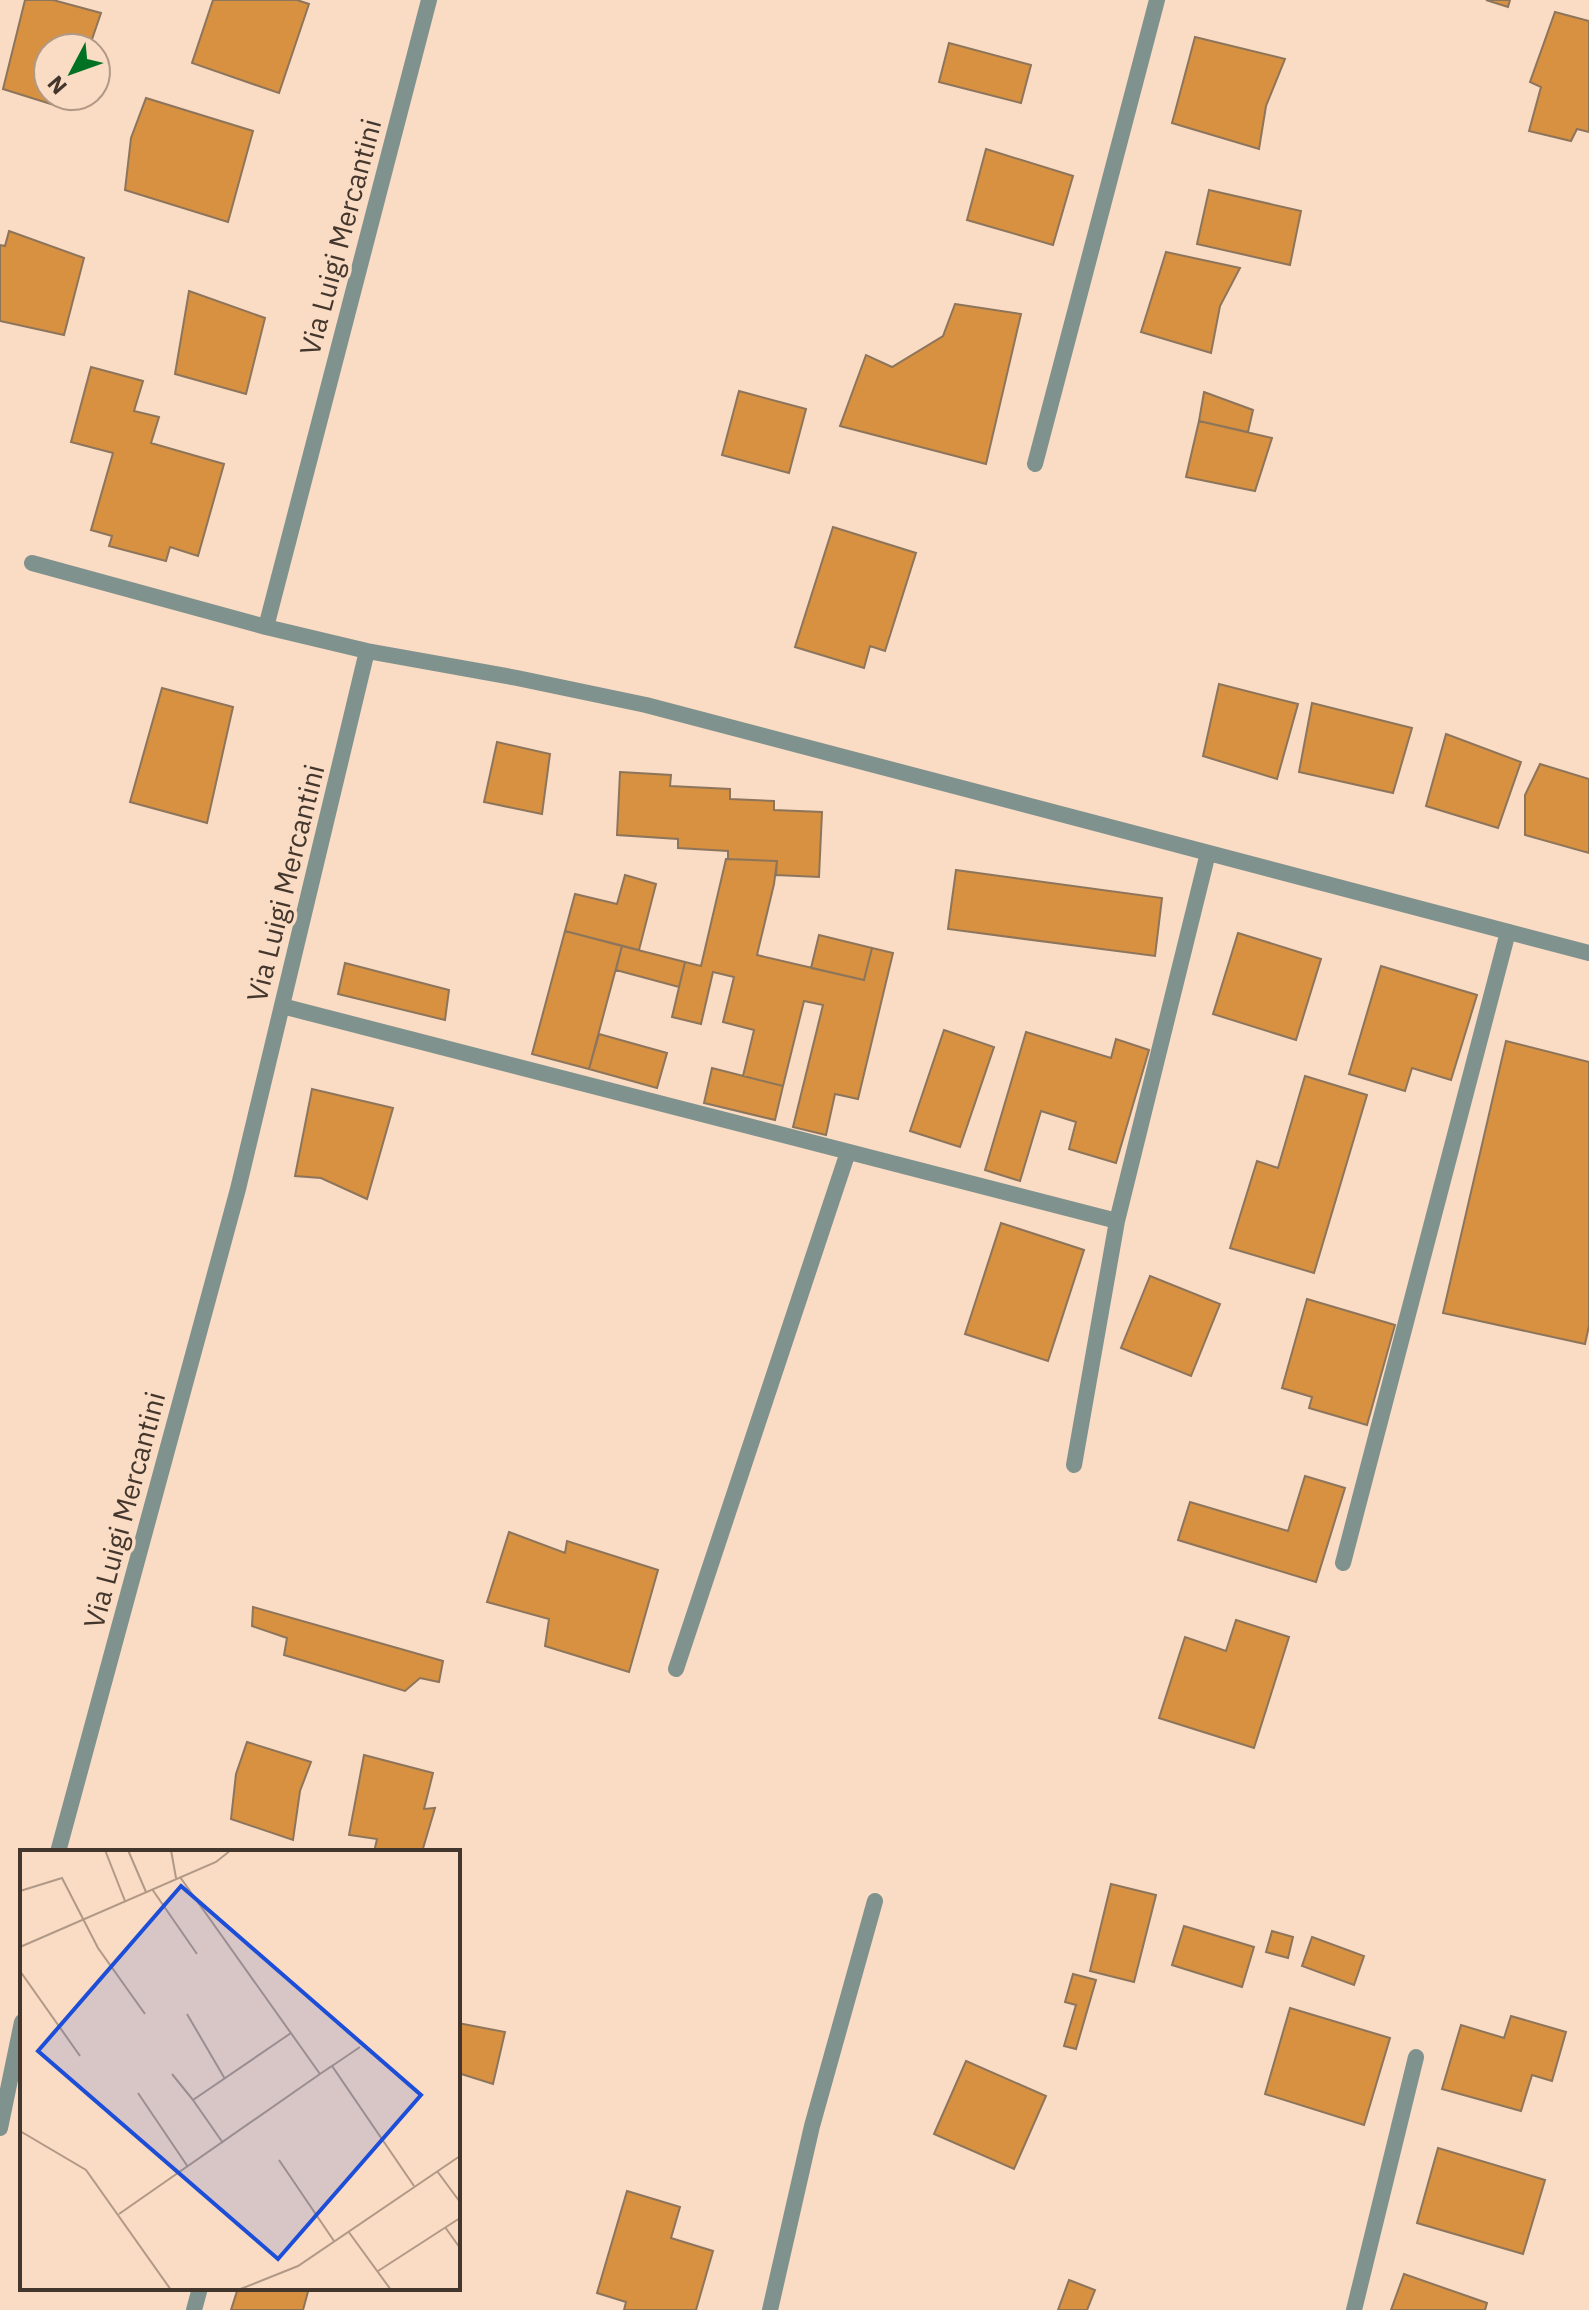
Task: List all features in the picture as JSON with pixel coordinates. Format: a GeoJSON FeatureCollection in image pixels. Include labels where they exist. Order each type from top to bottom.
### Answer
{"type":"FeatureCollection","features":[{"type":"Feature","properties":{"kind":"street","name":"Via Luigi Mercantini"},"geometry":{"type":"LineString","coordinates":[[266,627],[429,0]]}},
{"type":"Feature","properties":{"kind":"street"},"geometry":{"type":"LineString","coordinates":[[1035,464],[1157,0]]}},
{"type":"Feature","properties":{"kind":"street"},"geometry":{"type":"LineString","coordinates":[[32,563],[266,627],[367,651],[646,705],[1589,953]]}},
{"type":"Feature","properties":{"kind":"street","name":"Via Luigi Mercantini"},"geometry":{"type":"LineString","coordinates":[[59,1850],[238,1189],[367,651]]}},
{"type":"Feature","properties":{"kind":"street"},"geometry":{"type":"LineString","coordinates":[[1074,1465],[1117,1221],[1208,853]]}},
{"type":"Feature","properties":{"kind":"street"},"geometry":{"type":"LineString","coordinates":[[1343,1563],[1508,932]]}},
{"type":"Feature","properties":{"kind":"street"},"geometry":{"type":"LineString","coordinates":[[282,1006],[1117,1221]]}},
{"type":"Feature","properties":{"kind":"street"},"geometry":{"type":"LineString","coordinates":[[676,1669],[848,1152]]}},
{"type":"Feature","properties":{"kind":"street"},"geometry":{"type":"LineString","coordinates":[[770,2310],[812,2126],[875,1901]]}},
{"type":"Feature","properties":{"kind":"street"},"geometry":{"type":"LineString","coordinates":[[0,2128],[20,2032]]}},
{"type":"Feature","properties":{"kind":"street"},"geometry":{"type":"LineString","coordinates":[[1354,2310],[1416,2057]]}},
{"type":"Feature","properties":{"kind":"street"},"geometry":{"type":"LineString","coordinates":[[194,2310],[199,2290]]}},
{"type":"Feature","properties":{"kind":"building"},"geometry":{"type":"Polygon","coordinates":[[[25,0],[53,0],[101,13],[94,32],[32,32],[32,98],[3,89],[25,0]]]}},
{"type":"Feature","properties":{"kind":"building"},"geometry":{"type":"Polygon","coordinates":[[[213,0],[297,0],[309,4],[279,93],[192,63],[213,0]]]}},
{"type":"Feature","properties":{"kind":"building"},"geometry":{"type":"Polygon","coordinates":[[[1486,0],[1510,0],[1508,7],[1486,0]]]}},
{"type":"Feature","properties":{"kind":"building"},"geometry":{"type":"Polygon","coordinates":[[[1555,12],[1589,21],[1589,132],[1577,129],[1571,141],[1529,131],[1541,87],[1530,82],[1555,12]]]}},
{"type":"Feature","properties":{"kind":"building"},"geometry":{"type":"Polygon","coordinates":[[[1195,37],[1285,59],[1266,106],[1259,149],[1172,123],[1195,37]]]}},
{"type":"Feature","properties":{"kind":"building"},"geometry":{"type":"Polygon","coordinates":[[[949,43],[1031,65],[1021,103],[939,82],[949,43]]]}},
{"type":"Feature","properties":{"kind":"building"},"geometry":{"type":"Polygon","coordinates":[[[146,98],[253,131],[228,222],[125,190],[131,138],[146,98]]]}},
{"type":"Feature","properties":{"kind":"building"},"geometry":{"type":"Polygon","coordinates":[[[986,149],[1073,176],[1053,245],[967,220],[986,149]]]}},
{"type":"Feature","properties":{"kind":"building"},"geometry":{"type":"Polygon","coordinates":[[[1209,190],[1301,211],[1290,265],[1197,244],[1209,190]]]}},
{"type":"Feature","properties":{"kind":"building"},"geometry":{"type":"Polygon","coordinates":[[[9,231],[84,258],[64,335],[0,321],[0,245],[5,246],[9,231]]]}},
{"type":"Feature","properties":{"kind":"building"},"geometry":{"type":"Polygon","coordinates":[[[1166,252],[1240,268],[1220,306],[1211,353],[1141,332],[1166,252]]]}},
{"type":"Feature","properties":{"kind":"building"},"geometry":{"type":"Polygon","coordinates":[[[189,291],[265,318],[246,394],[175,374],[189,291]]]}},
{"type":"Feature","properties":{"kind":"building"},"geometry":{"type":"Polygon","coordinates":[[[955,304],[1021,314],[986,464],[840,426],[866,355],[892,367],[943,336],[955,304]]]}},
{"type":"Feature","properties":{"kind":"building"},"geometry":{"type":"Polygon","coordinates":[[[91,367],[143,381],[134,411],[159,417],[151,443],[224,464],[198,556],[170,547],[166,561],[109,546],[112,536],[91,530],[113,453],[71,442],[91,367]]]}},
{"type":"Feature","properties":{"kind":"building"},"geometry":{"type":"Polygon","coordinates":[[[739,391],[806,409],[789,473],[722,455],[739,391]]]}},
{"type":"Feature","properties":{"kind":"building"},"geometry":{"type":"Polygon","coordinates":[[[1204,392],[1253,410],[1248,432],[1199,421],[1204,392]]]}},
{"type":"Feature","properties":{"kind":"building"},"geometry":{"type":"Polygon","coordinates":[[[1199,421],[1272,438],[1255,491],[1186,477],[1199,421]]]}},
{"type":"Feature","properties":{"kind":"building"},"geometry":{"type":"Polygon","coordinates":[[[833,527],[916,553],[885,651],[870,646],[864,668],[795,647],[833,527]]]}},
{"type":"Feature","properties":{"kind":"building"},"geometry":{"type":"Polygon","coordinates":[[[1219,684],[1298,704],[1277,779],[1203,756],[1219,684]]]}},
{"type":"Feature","properties":{"kind":"building"},"geometry":{"type":"Polygon","coordinates":[[[162,688],[233,707],[207,823],[130,802],[162,688]]]}},
{"type":"Feature","properties":{"kind":"building"},"geometry":{"type":"Polygon","coordinates":[[[1312,703],[1412,728],[1393,793],[1299,772],[1312,703]]]}},
{"type":"Feature","properties":{"kind":"building"},"geometry":{"type":"Polygon","coordinates":[[[1446,734],[1521,762],[1498,828],[1426,806],[1446,734]]]}},
{"type":"Feature","properties":{"kind":"building"},"geometry":{"type":"Polygon","coordinates":[[[497,742],[550,754],[542,814],[484,802],[497,742]]]}},
{"type":"Feature","properties":{"kind":"building"},"geometry":{"type":"Polygon","coordinates":[[[1540,764],[1589,779],[1589,853],[1525,835],[1525,795],[1540,764]]]}},
{"type":"Feature","properties":{"kind":"building"},"geometry":{"type":"Polygon","coordinates":[[[620,772],[671,775],[670,786],[730,789],[730,799],[774,801],[774,810],[822,812],[819,877],[776,875],[777,861],[728,859],[728,851],[678,848],[678,839],[617,835],[620,772]]]}},
{"type":"Feature","properties":{"kind":"building"},"geometry":{"type":"Polygon","coordinates":[[[726,859],[777,861],[757,955],[864,980],[872,948],[893,953],[858,1099],[835,1094],[826,1135],[793,1127],[823,1005],[804,1001],[783,1086],[743,1076],[754,1030],[723,1022],[734,977],[713,972],[701,1024],[672,1017],[685,962],[701,966],[726,859]]]}},
{"type":"Feature","properties":{"kind":"building"},"geometry":{"type":"Polygon","coordinates":[[[956,870],[1162,898],[1155,956],[948,929],[956,870]]]}},
{"type":"Feature","properties":{"kind":"building"},"geometry":{"type":"Polygon","coordinates":[[[625,875],[656,884],[639,950],[565,931],[575,894],[617,904],[625,875]]]}},
{"type":"Feature","properties":{"kind":"building"},"geometry":{"type":"Polygon","coordinates":[[[565,931],[622,946],[589,1069],[532,1054],[565,931]]]}},
{"type":"Feature","properties":{"kind":"building"},"geometry":{"type":"Polygon","coordinates":[[[1238,933],[1321,959],[1296,1040],[1213,1014],[1238,933]]]}},
{"type":"Feature","properties":{"kind":"building"},"geometry":{"type":"Polygon","coordinates":[[[819,935],[872,948],[864,980],[811,968],[819,935]]]}},
{"type":"Feature","properties":{"kind":"building"},"geometry":{"type":"Polygon","coordinates":[[[622,946],[685,962],[679,987],[616,970],[622,946]]]}},
{"type":"Feature","properties":{"kind":"building"},"geometry":{"type":"Polygon","coordinates":[[[345,963],[449,990],[445,1020],[338,994],[345,963]]]}},
{"type":"Feature","properties":{"kind":"building"},"geometry":{"type":"Polygon","coordinates":[[[1381,966],[1477,995],[1451,1080],[1412,1068],[1405,1091],[1349,1074],[1381,966]]]}},
{"type":"Feature","properties":{"kind":"building"},"geometry":{"type":"Polygon","coordinates":[[[944,1030],[994,1047],[960,1147],[910,1131],[944,1030]]]}},
{"type":"Feature","properties":{"kind":"building"},"geometry":{"type":"Polygon","coordinates":[[[1026,1032],[1111,1058],[1116,1039],[1149,1050],[1116,1163],[1069,1149],[1076,1122],[1041,1111],[1020,1181],[985,1170],[1026,1032]]]}},
{"type":"Feature","properties":{"kind":"building"},"geometry":{"type":"Polygon","coordinates":[[[599,1034],[667,1053],[657,1088],[589,1069],[599,1034]]]}},
{"type":"Feature","properties":{"kind":"building"},"geometry":{"type":"Polygon","coordinates":[[[1506,1041],[1589,1062],[1589,1326],[1585,1344],[1443,1313],[1506,1041]]]}},
{"type":"Feature","properties":{"kind":"building"},"geometry":{"type":"Polygon","coordinates":[[[712,1068],[783,1086],[775,1120],[704,1103],[712,1068]]]}},
{"type":"Feature","properties":{"kind":"building"},"geometry":{"type":"Polygon","coordinates":[[[1305,1076],[1367,1095],[1314,1273],[1230,1248],[1257,1161],[1278,1168],[1305,1076]]]}},
{"type":"Feature","properties":{"kind":"building"},"geometry":{"type":"Polygon","coordinates":[[[312,1089],[393,1108],[367,1199],[321,1178],[295,1176],[312,1089]]]}},
{"type":"Feature","properties":{"kind":"building"},"geometry":{"type":"Polygon","coordinates":[[[1001,1223],[1084,1250],[1048,1361],[965,1334],[1001,1223]]]}},
{"type":"Feature","properties":{"kind":"building"},"geometry":{"type":"Polygon","coordinates":[[[1150,1276],[1220,1304],[1191,1376],[1121,1348],[1150,1276]]]}},
{"type":"Feature","properties":{"kind":"building"},"geometry":{"type":"Polygon","coordinates":[[[1307,1299],[1395,1325],[1367,1425],[1309,1408],[1312,1397],[1282,1388],[1307,1299]]]}},
{"type":"Feature","properties":{"kind":"building"},"geometry":{"type":"Polygon","coordinates":[[[1305,1476],[1345,1488],[1316,1582],[1178,1540],[1190,1502],[1288,1531],[1305,1476]]]}},
{"type":"Feature","properties":{"kind":"building"},"geometry":{"type":"Polygon","coordinates":[[[509,1532],[565,1553],[567,1541],[658,1570],[629,1672],[545,1646],[549,1619],[487,1602],[509,1532]]]}},
{"type":"Feature","properties":{"kind":"building"},"geometry":{"type":"Polygon","coordinates":[[[253,1607],[443,1661],[439,1682],[420,1678],[405,1691],[284,1655],[287,1638],[252,1626],[253,1607]]]}},
{"type":"Feature","properties":{"kind":"building"},"geometry":{"type":"Polygon","coordinates":[[[1236,1620],[1289,1637],[1254,1748],[1159,1718],[1185,1637],[1226,1651],[1236,1620]]]}},
{"type":"Feature","properties":{"kind":"building"},"geometry":{"type":"Polygon","coordinates":[[[247,1742],[311,1762],[300,1791],[293,1840],[231,1819],[236,1774],[247,1742]]]}},
{"type":"Feature","properties":{"kind":"building"},"geometry":{"type":"Polygon","coordinates":[[[364,1755],[433,1773],[424,1809],[435,1808],[423,1850],[374,1850],[377,1839],[349,1835],[364,1755]]]}},
{"type":"Feature","properties":{"kind":"building"},"geometry":{"type":"Polygon","coordinates":[[[1111,1884],[1156,1895],[1134,1982],[1090,1971],[1111,1884]]]}},
{"type":"Feature","properties":{"kind":"building"},"geometry":{"type":"Polygon","coordinates":[[[1184,1926],[1254,1947],[1242,1987],[1172,1965],[1184,1926]]]}},
{"type":"Feature","properties":{"kind":"building"},"geometry":{"type":"Polygon","coordinates":[[[1272,1931],[1293,1937],[1288,1958],[1266,1952],[1272,1931]]]}},
{"type":"Feature","properties":{"kind":"building"},"geometry":{"type":"Polygon","coordinates":[[[1312,1937],[1364,1956],[1354,1985],[1302,1966],[1312,1937]]]}},
{"type":"Feature","properties":{"kind":"building"},"geometry":{"type":"Polygon","coordinates":[[[1073,1974],[1096,1980],[1076,2049],[1064,2046],[1076,2005],[1065,2002],[1073,1974]]]}},
{"type":"Feature","properties":{"kind":"building"},"geometry":{"type":"Polygon","coordinates":[[[1290,2008],[1390,2038],[1364,2125],[1265,2094],[1290,2008]]]}},
{"type":"Feature","properties":{"kind":"building"},"geometry":{"type":"Polygon","coordinates":[[[1511,2016],[1566,2032],[1552,2081],[1532,2075],[1521,2111],[1442,2089],[1461,2025],[1504,2038],[1511,2016]]]}},
{"type":"Feature","properties":{"kind":"building"},"geometry":{"type":"Polygon","coordinates":[[[460,2023],[505,2032],[493,2084],[460,2074],[460,2023]]]}},
{"type":"Feature","properties":{"kind":"building"},"geometry":{"type":"Polygon","coordinates":[[[966,2061],[1046,2096],[1014,2169],[934,2134],[966,2061]]]}},
{"type":"Feature","properties":{"kind":"building"},"geometry":{"type":"Polygon","coordinates":[[[1438,2148],[1545,2180],[1523,2254],[1417,2223],[1438,2148]]]}},
{"type":"Feature","properties":{"kind":"building"},"geometry":{"type":"Polygon","coordinates":[[[627,2191],[680,2207],[671,2238],[713,2251],[696,2310],[624,2310],[626,2302],[597,2293],[627,2191]]]}},
{"type":"Feature","properties":{"kind":"building"},"geometry":{"type":"Polygon","coordinates":[[[1404,2274],[1487,2303],[1485,2310],[1391,2310],[1404,2274]]]}},
{"type":"Feature","properties":{"kind":"building"},"geometry":{"type":"Polygon","coordinates":[[[1069,2280],[1095,2290],[1087,2310],[1058,2310],[1069,2280]]]}},
{"type":"Feature","properties":{"kind":"building"},"geometry":{"type":"Polygon","coordinates":[[[237,2290],[308,2290],[303,2310],[231,2310],[237,2290]]]}}]}
